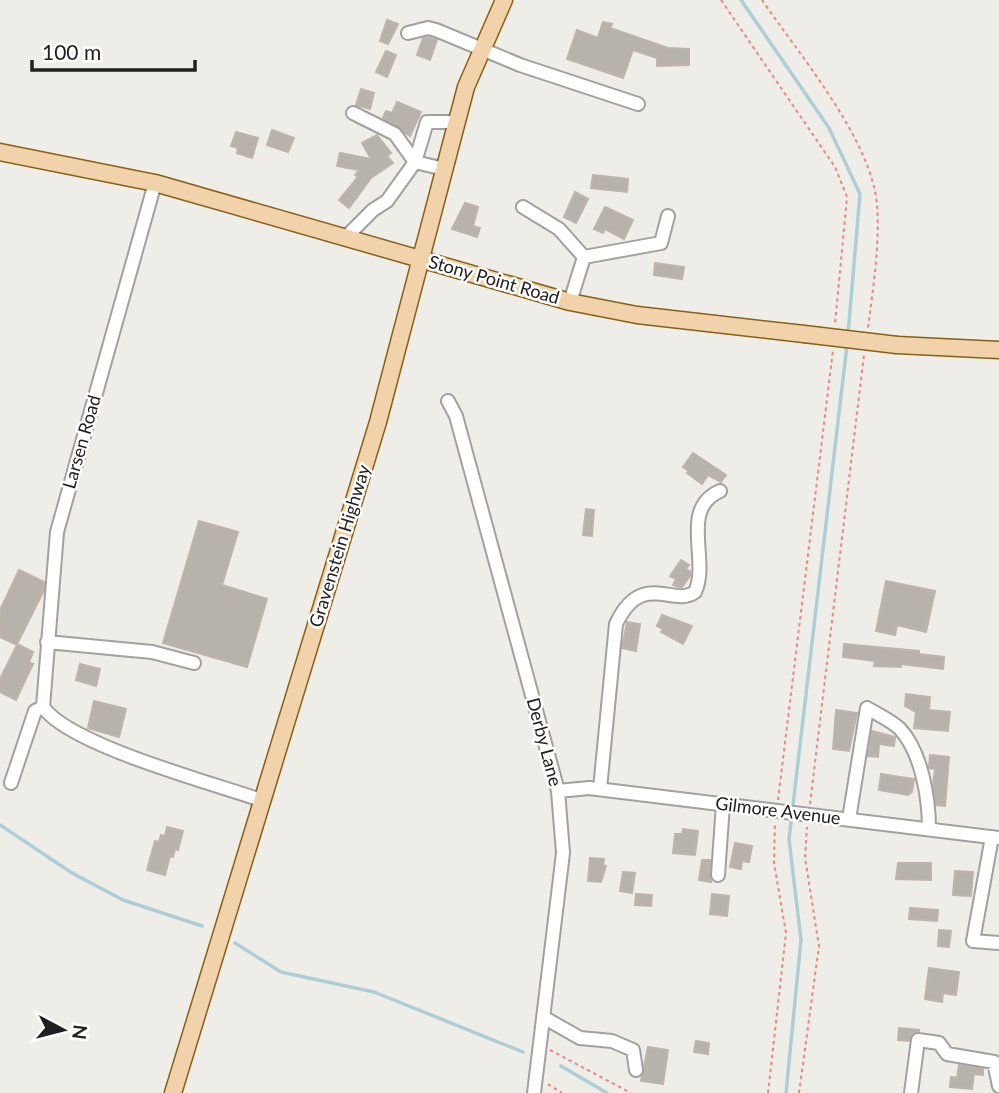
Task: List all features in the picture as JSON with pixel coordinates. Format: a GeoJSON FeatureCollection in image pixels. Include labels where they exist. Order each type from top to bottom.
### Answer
{"type":"FeatureCollection","features":[{"type":"Feature","properties":{"kind":"main road","name":"Gravenstein Highway"},"geometry":{"type":"LineString","coordinates":[[173,1093],[370,448],[466,86],[504,0]]}},
{"type":"Feature","properties":{"kind":"main road","name":"Stony Point Road"},"geometry":{"type":"LineString","coordinates":[[0,152],[155,183],[570,302],[637,315],[897,345],[999,350]]}},
{"type":"Feature","properties":{"kind":"street"},"geometry":{"type":"LineString","coordinates":[[408,33],[428,28],[638,104]]}},
{"type":"Feature","properties":{"kind":"street"},"geometry":{"type":"LineString","coordinates":[[354,113],[395,134],[415,162],[444,169]]}},
{"type":"Feature","properties":{"kind":"street"},"geometry":{"type":"LineString","coordinates":[[345,238],[367,215],[387,201],[415,162],[427,122],[457,122]]}},
{"type":"Feature","properties":{"kind":"street","name":"Larsen Road"},"geometry":{"type":"LineString","coordinates":[[43,707],[57,533],[155,183]]}},
{"type":"Feature","properties":{"kind":"street"},"geometry":{"type":"LineString","coordinates":[[523,207],[559,229],[584,257]]}},
{"type":"Feature","properties":{"kind":"street"},"geometry":{"type":"LineString","coordinates":[[584,257],[661,243],[668,216]]}},
{"type":"Feature","properties":{"kind":"street"},"geometry":{"type":"LineString","coordinates":[[570,302],[584,257]]}},
{"type":"Feature","properties":{"kind":"street","name":"Derby Lane"},"geometry":{"type":"LineString","coordinates":[[448,401],[456,416],[558,791],[563,853],[534,1093]]}},
{"type":"Feature","properties":{"kind":"street"},"geometry":{"type":"LineString","coordinates":[[600,789],[616,624],[627,605],[639,597],[657,591],[684,596],[695,592],[700,573],[698,517],[705,501],[720,491]]}},
{"type":"Feature","properties":{"kind":"street"},"geometry":{"type":"LineString","coordinates":[[47,642],[152,652],[194,663]]}},
{"type":"Feature","properties":{"kind":"street"},"geometry":{"type":"LineString","coordinates":[[11,783],[30,724],[36,711],[43,707],[50,718],[68,731],[92,742],[261,800]]}},
{"type":"Feature","properties":{"kind":"street"},"geometry":{"type":"LineString","coordinates":[[849,819],[867,708],[900,729],[918,764],[929,793],[929,829]]}},
{"type":"Feature","properties":{"kind":"street","name":"Gilmore Avenue"},"geometry":{"type":"LineString","coordinates":[[558,791],[600,789],[995,837]]}},
{"type":"Feature","properties":{"kind":"street"},"geometry":{"type":"LineString","coordinates":[[718,875],[723,804]]}},
{"type":"Feature","properties":{"kind":"street"},"geometry":{"type":"LineString","coordinates":[[995,837],[972,941],[999,943]]}},
{"type":"Feature","properties":{"kind":"street"},"geometry":{"type":"LineString","coordinates":[[543,1017],[580,1038],[612,1041],[633,1049],[636,1070]]}},
{"type":"Feature","properties":{"kind":"street"},"geometry":{"type":"LineString","coordinates":[[911,1093],[918,1041],[939,1043],[947,1054],[995,1062],[999,1086]]}},
{"type":"Feature","properties":{"kind":"path"},"geometry":{"type":"LineString","coordinates":[[720,0],[835,167],[847,197],[834,334]]}},
{"type":"Feature","properties":{"kind":"path"},"geometry":{"type":"LineString","coordinates":[[762,0],[861,149],[877,203],[875,276],[867,331]]}},
{"type":"Feature","properties":{"kind":"path"},"geometry":{"type":"LineString","coordinates":[[768,1093],[786,933],[774,863],[833,345]]}},
{"type":"Feature","properties":{"kind":"path"},"geometry":{"type":"LineString","coordinates":[[799,1093],[818,946],[805,858],[804,814],[866,345]]}},
{"type":"Feature","properties":{"kind":"path"},"geometry":{"type":"LineString","coordinates":[[540,1045],[631,1093]]}},
{"type":"Feature","properties":{"kind":"path"},"geometry":{"type":"LineString","coordinates":[[536,1076],[562,1093]]}},
{"type":"Feature","properties":{"kind":"building"},"geometry":{"type":"Polygon","coordinates":[[[387,20],[398,24],[388,44],[380,41],[387,20]]]}},
{"type":"Feature","properties":{"kind":"building"},"geometry":{"type":"Polygon","coordinates":[[[603,22],[612,24],[610,28],[668,48],[689,49],[689,65],[657,66],[657,58],[633,50],[623,78],[567,59],[577,30],[598,38],[603,22]]]}},
{"type":"Feature","properties":{"kind":"building"},"geometry":{"type":"Polygon","coordinates":[[[423,38],[437,40],[430,60],[417,55],[423,38]]]}},
{"type":"Feature","properties":{"kind":"building"},"geometry":{"type":"Polygon","coordinates":[[[386,51],[396,55],[387,77],[376,72],[386,51]]]}},
{"type":"Feature","properties":{"kind":"building"},"geometry":{"type":"Polygon","coordinates":[[[361,89],[374,93],[370,109],[356,105],[361,89]]]}},
{"type":"Feature","properties":{"kind":"building"},"geometry":{"type":"Polygon","coordinates":[[[397,102],[421,112],[410,136],[383,118],[386,111],[392,113],[397,102]]]}},
{"type":"Feature","properties":{"kind":"building"},"geometry":{"type":"Polygon","coordinates":[[[272,130],[294,138],[288,152],[267,145],[272,130]]]}},
{"type":"Feature","properties":{"kind":"building"},"geometry":{"type":"Polygon","coordinates":[[[236,132],[258,138],[252,158],[237,153],[238,148],[231,146],[236,132]]]}},
{"type":"Feature","properties":{"kind":"building"},"geometry":{"type":"Polygon","coordinates":[[[377,135],[391,153],[387,156],[393,163],[371,178],[349,208],[339,200],[358,177],[355,175],[359,170],[337,166],[340,153],[371,159],[362,143],[377,135]]]}},
{"type":"Feature","properties":{"kind":"building"},"geometry":{"type":"Polygon","coordinates":[[[593,175],[628,179],[627,192],[591,188],[593,175]]]}},
{"type":"Feature","properties":{"kind":"building"},"geometry":{"type":"Polygon","coordinates":[[[575,192],[588,199],[576,223],[564,217],[575,192]]]}},
{"type":"Feature","properties":{"kind":"building"},"geometry":{"type":"Polygon","coordinates":[[[465,203],[478,207],[473,226],[480,228],[477,237],[452,229],[465,203]]]}},
{"type":"Feature","properties":{"kind":"building"},"geometry":{"type":"Polygon","coordinates":[[[605,207],[633,220],[624,239],[605,229],[603,233],[594,229],[605,207]]]}},
{"type":"Feature","properties":{"kind":"building"},"geometry":{"type":"Polygon","coordinates":[[[655,263],[684,267],[682,279],[654,275],[655,263]]]}},
{"type":"Feature","properties":{"kind":"building"},"geometry":{"type":"Polygon","coordinates":[[[693,453],[726,475],[721,482],[708,475],[702,484],[687,473],[689,471],[683,467],[693,453]]]}},
{"type":"Feature","properties":{"kind":"building"},"geometry":{"type":"Polygon","coordinates":[[[586,509],[594,510],[592,536],[583,535],[586,509]]]}},
{"type":"Feature","properties":{"kind":"building"},"geometry":{"type":"Polygon","coordinates":[[[199,521],[238,532],[222,585],[267,599],[247,667],[163,643],[199,521]]]}},
{"type":"Feature","properties":{"kind":"building"},"geometry":{"type":"Polygon","coordinates":[[[681,560],[689,565],[686,569],[690,571],[690,576],[682,587],[678,587],[673,585],[676,579],[670,576],[681,560]]]}},
{"type":"Feature","properties":{"kind":"building"},"geometry":{"type":"Polygon","coordinates":[[[19,570],[44,582],[44,590],[17,644],[33,652],[29,662],[33,664],[16,700],[0,692],[0,679],[17,645],[0,637],[0,610],[19,570]]]}},
{"type":"Feature","properties":{"kind":"building"},"geometry":{"type":"Polygon","coordinates":[[[886,581],[935,591],[926,632],[897,625],[895,635],[876,631],[886,581]]]}},
{"type":"Feature","properties":{"kind":"building"},"geometry":{"type":"Polygon","coordinates":[[[662,615],[692,626],[683,644],[661,632],[663,629],[657,626],[662,615]]]}},
{"type":"Feature","properties":{"kind":"building"},"geometry":{"type":"Polygon","coordinates":[[[627,622],[640,624],[636,651],[622,648],[627,622]]]}},
{"type":"Feature","properties":{"kind":"building"},"geometry":{"type":"Polygon","coordinates":[[[844,644],[919,651],[919,654],[944,657],[943,669],[901,664],[901,667],[874,666],[875,661],[843,657],[844,644]]]}},
{"type":"Feature","properties":{"kind":"building"},"geometry":{"type":"Polygon","coordinates":[[[80,664],[100,669],[96,686],[76,680],[80,664]]]}},
{"type":"Feature","properties":{"kind":"building"},"geometry":{"type":"Polygon","coordinates":[[[906,694],[930,697],[929,710],[950,712],[948,731],[914,728],[916,712],[905,706],[906,694]]]}},
{"type":"Feature","properties":{"kind":"building"},"geometry":{"type":"Polygon","coordinates":[[[94,701],[126,709],[119,737],[88,728],[94,701]]]}},
{"type":"Feature","properties":{"kind":"building"},"geometry":{"type":"Polygon","coordinates":[[[836,710],[857,713],[849,751],[833,749],[836,710]]]}},
{"type":"Feature","properties":{"kind":"building"},"geometry":{"type":"Polygon","coordinates":[[[872,731],[895,737],[894,746],[879,744],[878,757],[868,756],[872,731]]]}},
{"type":"Feature","properties":{"kind":"building"},"geometry":{"type":"Polygon","coordinates":[[[930,755],[949,757],[945,806],[936,805],[933,785],[935,769],[929,768],[930,755]]]}},
{"type":"Feature","properties":{"kind":"building"},"geometry":{"type":"Polygon","coordinates":[[[881,774],[914,779],[912,792],[908,795],[879,790],[881,774]]]}},
{"type":"Feature","properties":{"kind":"building"},"geometry":{"type":"Polygon","coordinates":[[[167,827],[183,831],[178,850],[175,849],[173,857],[170,856],[165,875],[147,870],[155,841],[159,842],[161,835],[165,836],[167,827]]]}},
{"type":"Feature","properties":{"kind":"building"},"geometry":{"type":"Polygon","coordinates":[[[683,829],[698,831],[695,855],[673,853],[675,834],[682,834],[683,829]]]}},
{"type":"Feature","properties":{"kind":"building"},"geometry":{"type":"Polygon","coordinates":[[[735,843],[752,846],[749,862],[742,861],[741,869],[730,867],[735,843]]]}},
{"type":"Feature","properties":{"kind":"building"},"geometry":{"type":"Polygon","coordinates":[[[590,858],[604,859],[603,866],[606,866],[601,882],[588,881],[590,858]]]}},
{"type":"Feature","properties":{"kind":"building"},"geometry":{"type":"Polygon","coordinates":[[[702,860],[710,860],[711,882],[699,880],[702,860]]]}},
{"type":"Feature","properties":{"kind":"building"},"geometry":{"type":"Polygon","coordinates":[[[898,863],[931,863],[931,880],[896,879],[898,863]]]}},
{"type":"Feature","properties":{"kind":"building"},"geometry":{"type":"Polygon","coordinates":[[[955,871],[973,872],[971,896],[953,895],[955,871]]]}},
{"type":"Feature","properties":{"kind":"building"},"geometry":{"type":"Polygon","coordinates":[[[623,872],[635,873],[632,893],[620,891],[623,872]]]}},
{"type":"Feature","properties":{"kind":"building"},"geometry":{"type":"Polygon","coordinates":[[[636,894],[652,895],[651,906],[635,905],[636,894]]]}},
{"type":"Feature","properties":{"kind":"building"},"geometry":{"type":"Polygon","coordinates":[[[712,894],[729,896],[727,916],[710,914],[712,894]]]}},
{"type":"Feature","properties":{"kind":"building"},"geometry":{"type":"Polygon","coordinates":[[[910,908],[938,910],[937,921],[909,919],[910,908]]]}},
{"type":"Feature","properties":{"kind":"building"},"geometry":{"type":"Polygon","coordinates":[[[939,930],[951,931],[949,947],[938,946],[939,930]]]}},
{"type":"Feature","properties":{"kind":"building"},"geometry":{"type":"Polygon","coordinates":[[[929,968],[959,972],[956,995],[943,993],[942,1002],[925,999],[929,968]]]}},
{"type":"Feature","properties":{"kind":"building"},"geometry":{"type":"Polygon","coordinates":[[[899,1028],[919,1031],[912,1034],[909,1041],[898,1040],[899,1028]]]}},
{"type":"Feature","properties":{"kind":"building"},"geometry":{"type":"Polygon","coordinates":[[[696,1041],[709,1043],[708,1054],[694,1052],[696,1041]]]}},
{"type":"Feature","properties":{"kind":"building"},"geometry":{"type":"Polygon","coordinates":[[[648,1047],[668,1050],[663,1084],[641,1081],[648,1047]]]}},
{"type":"Feature","properties":{"kind":"building"},"geometry":{"type":"Polygon","coordinates":[[[959,1065],[983,1069],[983,1075],[974,1074],[972,1089],[950,1087],[951,1077],[957,1078],[959,1065]]]}},
{"type":"Feature","properties":{"kind":"waterway"},"geometry":{"type":"LineString","coordinates":[[741,0],[829,128],[860,194],[848,334]]}},
{"type":"Feature","properties":{"kind":"waterway"},"geometry":{"type":"LineString","coordinates":[[786,1093],[801,940],[789,839],[847,345]]}},
{"type":"Feature","properties":{"kind":"waterway"},"geometry":{"type":"LineString","coordinates":[[0,825],[72,873],[123,900],[202,926]]}},
{"type":"Feature","properties":{"kind":"waterway"},"geometry":{"type":"LineString","coordinates":[[235,943],[281,972],[374,992],[523,1052]]}},
{"type":"Feature","properties":{"kind":"waterway"},"geometry":{"type":"LineString","coordinates":[[561,1066],[607,1093]]}}]}
